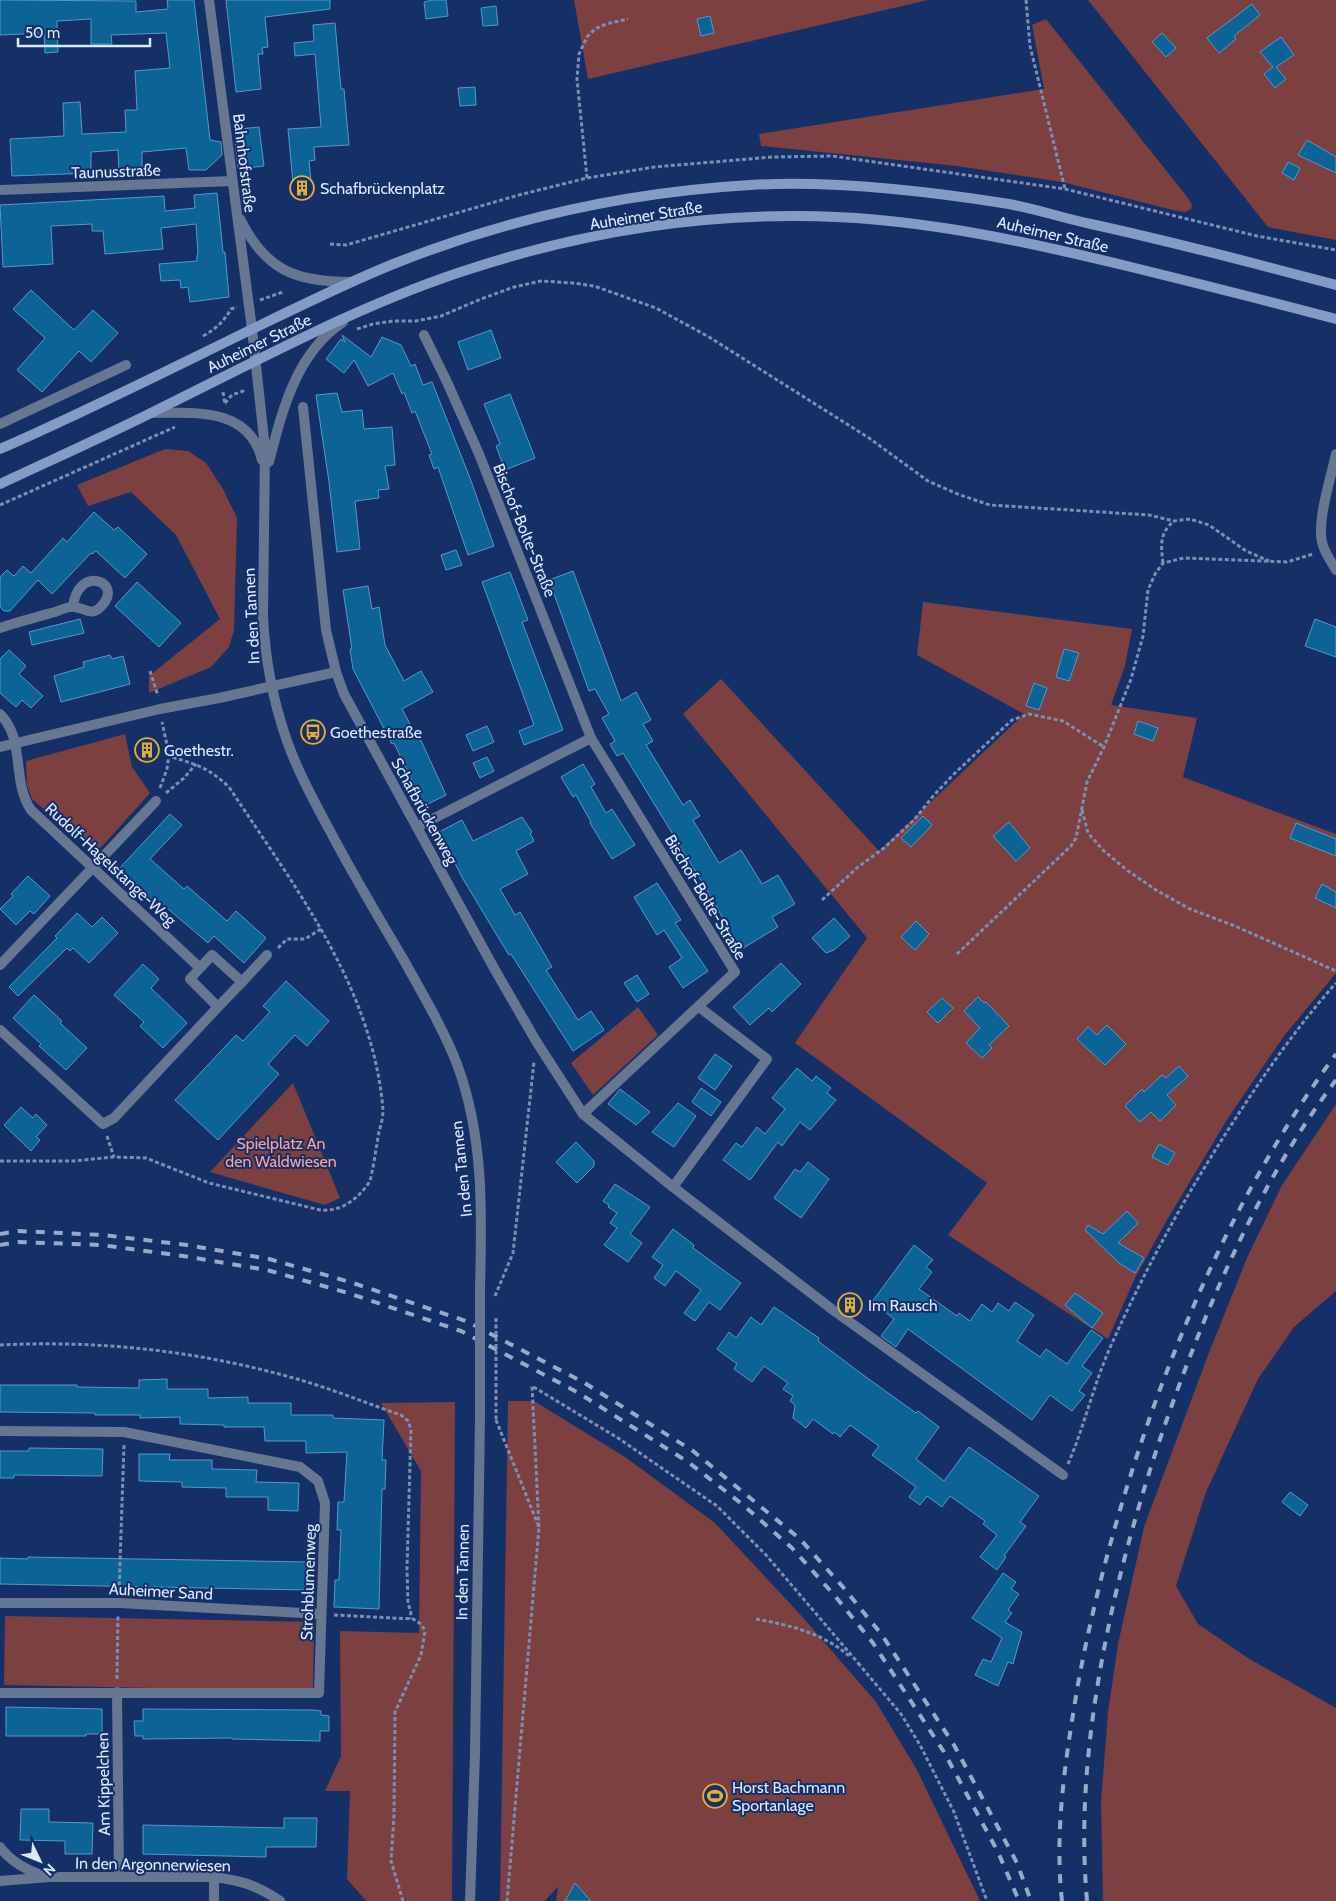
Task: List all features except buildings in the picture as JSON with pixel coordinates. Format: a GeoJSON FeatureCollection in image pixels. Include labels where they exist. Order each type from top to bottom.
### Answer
{"type":"FeatureCollection","features":[{"type":"Feature","properties":{"kind":"main road","name":"Auheimer Straße"},"geometry":{"type":"LineString","coordinates":[[0,449],[399,261],[514,224],[575,209],[666,192],[752,184],[818,184],[937,194],[1013,205],[1238,259],[1336,285]]}},
{"type":"Feature","properties":{"kind":"main road","name":"Auheimer Straße"},"geometry":{"type":"LineString","coordinates":[[0,484],[151,414],[356,313],[471,268],[519,254],[595,237],[674,223],[792,216],[850,218],[974,232],[1052,248],[1336,319]]}},
{"type":"Feature","properties":{"kind":"street","name":"Bahnhofstraße"},"geometry":{"type":"LineString","coordinates":[[209,0],[255,362]]}},
{"type":"Feature","properties":{"kind":"street","name":"Taunusstraße"},"geometry":{"type":"LineString","coordinates":[[0,190],[232,181]]}},
{"type":"Feature","properties":{"kind":"street"},"geometry":{"type":"LineString","coordinates":[[236,212],[250,238],[269,261],[281,269],[290,274],[313,280],[352,282]]}},
{"type":"Feature","properties":{"kind":"street"},"geometry":{"type":"LineString","coordinates":[[265,475],[290,390],[300,369],[322,340],[335,327],[356,313]]}},
{"type":"Feature","properties":{"kind":"street","name":"Bischof-Bolte-Straße"},"geometry":{"type":"LineString","coordinates":[[424,335],[448,382],[479,454],[591,738],[735,972],[583,1114]]}},
{"type":"Feature","properties":{"kind":"street","name":"In den Tannen"},"geometry":{"type":"LineString","coordinates":[[255,362],[265,448],[264,640],[272,686],[287,742],[312,798],[424,997],[457,1064],[476,1134],[482,1215],[475,1754],[470,1901]]}},
{"type":"Feature","properties":{"kind":"street"},"geometry":{"type":"LineString","coordinates":[[0,424],[126,365]]}},
{"type":"Feature","properties":{"kind":"street","name":"Schafbrückenweg"},"geometry":{"type":"LineString","coordinates":[[303,407],[326,630],[336,672],[344,694],[536,1041],[583,1114]]}},
{"type":"Feature","properties":{"kind":"street"},"geometry":{"type":"LineString","coordinates":[[151,414],[206,413],[234,422],[246,430],[258,448],[265,475]]}},
{"type":"Feature","properties":{"kind":"street"},"geometry":{"type":"LineString","coordinates":[[1336,454],[1322,524],[1321,540],[1336,570]]}},
{"type":"Feature","properties":{"kind":"street"},"geometry":{"type":"LineString","coordinates":[[0,628],[73,606]]}},
{"type":"Feature","properties":{"kind":"street"},"geometry":{"type":"LineString","coordinates":[[0,747],[160,709],[336,672]]}},
{"type":"Feature","properties":{"kind":"street"},"geometry":{"type":"LineString","coordinates":[[0,714],[12,730],[16,742]]}},
{"type":"Feature","properties":{"kind":"street"},"geometry":{"type":"LineString","coordinates":[[417,827],[591,738]]}},
{"type":"Feature","properties":{"kind":"street","name":"Rudolf-Hagelstange-Weg"},"geometry":{"type":"LineString","coordinates":[[16,742],[24,800],[38,818],[94,867],[200,968]]}},
{"type":"Feature","properties":{"kind":"street"},"geometry":{"type":"LineString","coordinates":[[0,965],[156,801]]}},
{"type":"Feature","properties":{"kind":"street"},"geometry":{"type":"LineString","coordinates":[[218,1007],[190,979],[212,955],[242,982]]}},
{"type":"Feature","properties":{"kind":"street"},"geometry":{"type":"LineString","coordinates":[[0,1030],[104,1124],[114,1118],[267,955]]}},
{"type":"Feature","properties":{"kind":"street"},"geometry":{"type":"LineString","coordinates":[[673,1188],[767,1059],[699,1007]]}},
{"type":"Feature","properties":{"kind":"street"},"geometry":{"type":"LineString","coordinates":[[583,1114],[673,1188],[833,1310],[1063,1475]]}},
{"type":"Feature","properties":{"kind":"street","name":"Strohblumenweg"},"geometry":{"type":"LineString","coordinates":[[0,1431],[124,1432],[300,1467],[318,1481],[325,1503],[319,1693],[0,1692]]}},
{"type":"Feature","properties":{"kind":"street","name":"Auheimer Sand"},"geometry":{"type":"LineString","coordinates":[[0,1603],[118,1603],[322,1614]]}},
{"type":"Feature","properties":{"kind":"street","name":"Am Kippelchen"},"geometry":{"type":"LineString","coordinates":[[117,1692],[119,1876]]}},
{"type":"Feature","properties":{"kind":"street","name":"In den Argonnerwiesen"},"geometry":{"type":"LineString","coordinates":[[0,1847],[13,1861],[28,1870],[50,1878]]}},
{"type":"Feature","properties":{"kind":"street","name":"In den Argonnerwiesen"},"geometry":{"type":"LineString","coordinates":[[0,1881],[119,1876],[214,1877],[240,1881],[255,1886],[280,1901]]}},
{"type":"Feature","properties":{"kind":"street"},"geometry":{"type":"LineString","coordinates":[[214,1877],[214,1901]]}},
{"type":"Feature","properties":{"kind":"path"},"geometry":{"type":"LineString","coordinates":[[1026,0],[1030,46],[1065,189]]}},
{"type":"Feature","properties":{"kind":"path"},"geometry":{"type":"LineString","coordinates":[[587,178],[578,79],[579,54],[587,36],[595,29],[606,24],[628,19]]}},
{"type":"Feature","properties":{"kind":"path"},"geometry":{"type":"LineString","coordinates":[[373,324],[393,321],[416,321],[441,316],[514,287],[541,281],[594,286],[656,308],[709,337],[860,432],[928,481],[960,496],[990,505],[1149,515],[1174,521],[1190,519],[1208,525],[1246,551],[1269,561]]}},
{"type":"Feature","properties":{"kind":"path"},"geometry":{"type":"LineString","coordinates":[[201,337],[215,329],[225,320],[231,308]]}},
{"type":"Feature","properties":{"kind":"path"},"geometry":{"type":"LineString","coordinates":[[0,505],[181,426]]}},
{"type":"Feature","properties":{"kind":"path"},"geometry":{"type":"LineString","coordinates":[[1163,564],[1162,535],[1174,521]]}},
{"type":"Feature","properties":{"kind":"path"},"geometry":{"type":"LineString","coordinates":[[957,954],[1072,846],[1076,838],[1087,782],[1104,747],[1131,679],[1143,636],[1148,590],[1154,574],[1163,564],[1184,558],[1287,562],[1325,551]]}},
{"type":"Feature","properties":{"kind":"path"},"geometry":{"type":"LineString","coordinates":[[150,671],[157,689],[168,754],[167,769],[156,801]]}},
{"type":"Feature","properties":{"kind":"path"},"geometry":{"type":"LineString","coordinates":[[822,900],[858,866],[884,848],[914,820],[956,772],[1012,720],[1029,714],[1063,721],[1104,747]]}},
{"type":"Feature","properties":{"kind":"path"},"geometry":{"type":"LineString","coordinates":[[0,1161],[73,1161],[114,1157],[146,1158],[210,1183],[320,1210],[332,1211],[342,1206],[364,1189],[370,1181],[383,1112],[374,1056],[355,998],[321,930],[229,787],[205,767],[172,757],[168,754]]}},
{"type":"Feature","properties":{"kind":"path"},"geometry":{"type":"LineString","coordinates":[[156,801],[184,778],[196,764]]}},
{"type":"Feature","properties":{"kind":"path"},"geometry":{"type":"LineString","coordinates":[[1081,807],[1088,833],[1104,851],[1156,890],[1190,909],[1235,926],[1336,971]]}},
{"type":"Feature","properties":{"kind":"path"},"geometry":{"type":"LineString","coordinates":[[267,955],[273,953],[286,939],[305,939],[321,930]]}},
{"type":"Feature","properties":{"kind":"path"},"geometry":{"type":"LineString","coordinates":[[1063,1475],[1108,1353],[1130,1303],[1168,1229],[1262,1076],[1336,984]]}},
{"type":"Feature","properties":{"kind":"path"},"geometry":{"type":"LineString","coordinates":[[495,1296],[514,1254],[536,1041]]}},
{"type":"Feature","properties":{"kind":"path"},"geometry":{"type":"LineString","coordinates":[[104,1124],[114,1157]]}},
{"type":"Feature","properties":{"kind":"path"},"geometry":{"type":"LineString","coordinates":[[496,1315],[496,1420],[539,1527]]}},
{"type":"Feature","properties":{"kind":"path"},"geometry":{"type":"LineString","coordinates":[[0,1345],[70,1343],[173,1352],[209,1358],[296,1379],[401,1415],[408,1421],[411,1429],[407,1559],[410,1619]]}},
{"type":"Feature","properties":{"kind":"path"},"geometry":{"type":"LineString","coordinates":[[507,1901],[539,1527],[532,1386],[618,1438],[717,1506],[766,1555],[901,1714],[920,1745],[954,1812],[987,1901]]}},
{"type":"Feature","properties":{"kind":"path"},"geometry":{"type":"LineString","coordinates":[[117,1692],[124,1432]]}},
{"type":"Feature","properties":{"kind":"path"},"geometry":{"type":"LineString","coordinates":[[322,1614],[410,1619],[421,1624],[425,1631],[421,1655],[395,1712],[394,1815],[391,1861],[403,1901]]}},
{"type":"Feature","properties":{"kind":"path"},"geometry":{"type":"LineString","coordinates":[[756,1619],[810,1632],[841,1648],[858,1664]]}},
{"type":"Feature","properties":{"kind":"green space"},"geometry":{"type":"Polygon","coordinates":[[[574,0],[928,0],[588,79],[574,0]]]}},
{"type":"Feature","properties":{"kind":"green space"},"geometry":{"type":"Polygon","coordinates":[[[1088,0],[1336,0],[1336,240],[1268,227],[1088,0]]]}},
{"type":"Feature","properties":{"kind":"green space"},"geometry":{"type":"Polygon","coordinates":[[[1046,19],[1188,198],[1192,205],[1191,209],[1185,212],[1173,210],[1062,182],[957,166],[761,146],[759,134],[1044,89],[1032,25],[1046,19]]]}},
{"type":"Feature","properties":{"kind":"green space"},"geometry":{"type":"Polygon","coordinates":[[[165,449],[188,451],[206,463],[223,489],[237,518],[234,630],[229,647],[211,667],[149,693],[149,676],[220,619],[176,535],[131,492],[88,506],[77,485],[165,449]]]}},
{"type":"Feature","properties":{"kind":"green space"},"geometry":{"type":"Polygon","coordinates":[[[923,602],[1132,629],[1125,666],[1111,705],[1197,718],[1183,777],[1336,834],[1336,973],[1284,1036],[1228,1118],[1135,1278],[1108,1339],[948,1235],[987,1183],[795,1043],[867,938],[683,714],[721,679],[879,851],[1024,714],[917,655],[923,602]]]}},
{"type":"Feature","properties":{"kind":"green space"},"geometry":{"type":"Polygon","coordinates":[[[125,734],[132,767],[150,793],[96,853],[32,799],[27,785],[26,761],[125,734]]]}},
{"type":"Feature","properties":{"kind":"green space"},"geometry":{"type":"Polygon","coordinates":[[[638,1007],[658,1035],[593,1095],[571,1063],[638,1007]]]}},
{"type":"Feature","properties":{"kind":"green space","name":"Spielplatz An den Waldwiesen"},"geometry":{"type":"Polygon","coordinates":[[[293,1083],[340,1198],[325,1205],[210,1172],[293,1083]]]}},
{"type":"Feature","properties":{"kind":"green space"},"geometry":{"type":"Polygon","coordinates":[[[1336,1104],[1336,1291],[1294,1327],[1258,1379],[1206,1492],[1176,1586],[1198,1624],[1248,1658],[1336,1708],[1336,1901],[1103,1901],[1101,1802],[1108,1712],[1118,1644],[1144,1527],[1208,1355],[1247,1258],[1282,1185],[1336,1104]]]}},
{"type":"Feature","properties":{"kind":"green space"},"geometry":{"type":"Polygon","coordinates":[[[508,1401],[534,1401],[625,1457],[715,1523],[798,1612],[876,1702],[917,1770],[980,1901],[556,1901],[558,1887],[544,1901],[500,1901],[508,1401]]]}},
{"type":"Feature","properties":{"kind":"green space"},"geometry":{"type":"Polygon","coordinates":[[[455,1402],[452,1901],[366,1901],[347,1879],[350,1791],[325,1791],[341,1756],[340,1631],[419,1633],[421,1471],[381,1403],[455,1402]]]}},
{"type":"Feature","properties":{"kind":"green space"},"geometry":{"type":"Polygon","coordinates":[[[5,1616],[314,1622],[313,1691],[4,1685],[5,1616]]]}},
{"type":"Feature","properties":{"kind":"railway"},"geometry":{"type":"LineString","coordinates":[[1062,1901],[1059,1847],[1062,1792],[1078,1684],[1111,1540],[1132,1470],[1156,1400],[1212,1264],[1256,1178],[1307,1095],[1336,1054]]}},
{"type":"Feature","properties":{"kind":"railway"},"geometry":{"type":"LineString","coordinates":[[1087,1901],[1084,1825],[1093,1713],[1114,1601],[1145,1487],[1183,1375],[1231,1259],[1268,1185],[1289,1149],[1336,1080]]}},
{"type":"Feature","properties":{"kind":"railway"},"geometry":{"type":"LineString","coordinates":[[0,1234],[18,1231],[103,1235],[187,1245],[269,1259],[350,1282],[466,1321],[583,1382],[693,1451],[800,1539],[843,1587],[882,1635],[954,1745],[1017,1863],[1031,1901]]}},
{"type":"Feature","properties":{"kind":"railway"},"geometry":{"type":"LineString","coordinates":[[0,1245],[18,1242],[101,1245],[183,1256],[267,1270],[348,1293],[461,1331],[577,1392],[688,1462],[742,1504],[792,1548],[835,1596],[873,1643],[944,1752],[998,1852],[1019,1901]]}},
{"type":"Feature","properties":{"kind":"place","name":"Schafbrückenplatz"},"geometry":{"type":"Point","coordinates":[302,188]}},
{"type":"Feature","properties":{"kind":"place","name":"Goethestraße"},"geometry":{"type":"Point","coordinates":[313,732]}},
{"type":"Feature","properties":{"kind":"place","name":"Goethestr."},"geometry":{"type":"Point","coordinates":[147,750]}},
{"type":"Feature","properties":{"kind":"place","name":"Im Rausch"},"geometry":{"type":"Point","coordinates":[850,1305]}},
{"type":"Feature","properties":{"kind":"place","name":"Horst Bachmann Sportanlage"},"geometry":{"type":"Point","coordinates":[715,1796]}}]}
